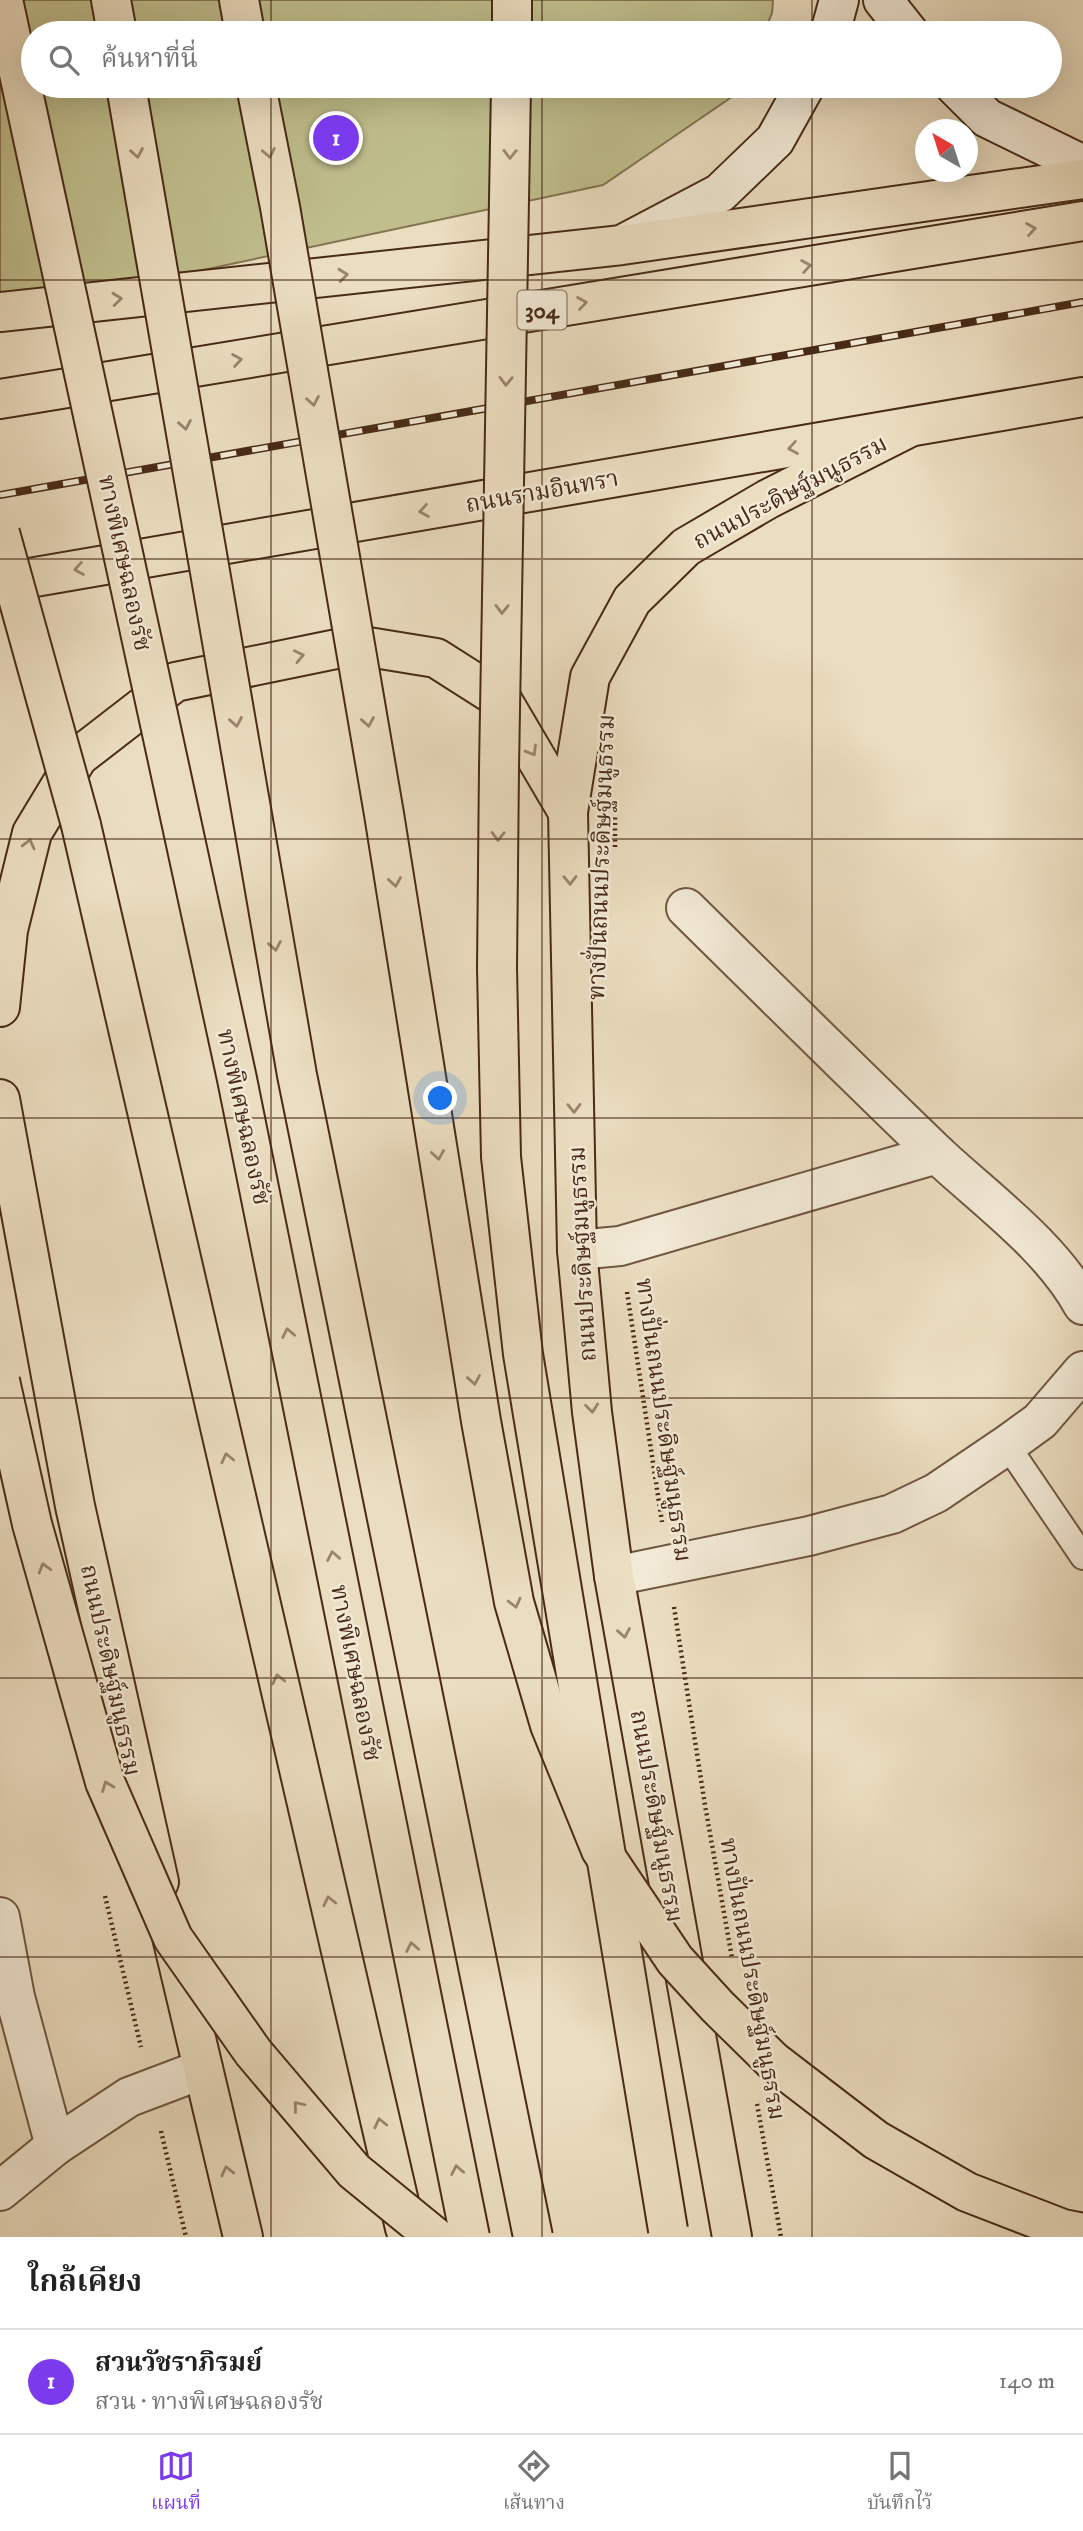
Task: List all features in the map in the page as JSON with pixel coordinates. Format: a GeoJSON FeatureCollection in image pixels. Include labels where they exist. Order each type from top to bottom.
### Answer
{"type":"FeatureCollection","features":[{"type":"Feature","properties":{"kind":"main road","name":"ทางพิเศษฉลองรัช"},"geometry":{"type":"LineString","coordinates":[[2,0],[21,87]]}},
{"type":"Feature","properties":{"kind":"main road"},"geometry":{"type":"LineString","coordinates":[[111,0],[115,21]]}},
{"type":"Feature","properties":{"kind":"main road"},"geometry":{"type":"LineString","coordinates":[[239,0],[243,21]]}},
{"type":"Feature","properties":{"kind":"main road"},"geometry":{"type":"LineString","coordinates":[[512,0],[512,21]]}},
{"type":"Feature","properties":{"kind":"main road","name":"ทางพิเศษฉลองรัช"},"geometry":{"type":"LineString","coordinates":[[23,98],[237,1079],[470,2237]]}},
{"type":"Feature","properties":{"kind":"main road"},"geometry":{"type":"LineString","coordinates":[[128,98],[297,1075],[533,2237]]}},
{"type":"Feature","properties":{"kind":"main road"},"geometry":{"type":"LineString","coordinates":[[258,98],[282,220],[384,814],[481,1422],[514,1602],[550,1725],[601,1850],[675,1960],[717,2007],[773,2061],[876,2140],[967,2192],[1063,2229],[1083,2233]]}},
{"type":"Feature","properties":{"kind":"main road"},"geometry":{"type":"LineString","coordinates":[[511,98],[498,835],[500,1157],[523,1354],[669,2234]]}},
{"type":"Feature","properties":{"kind":"main road"},"geometry":{"type":"LineString","coordinates":[[0,312],[622,245],[1083,179]]}},
{"type":"Feature","properties":{"kind":"main road","name":"304"},"geometry":{"type":"LineString","coordinates":[[0,399],[1083,221]]}},
{"type":"Feature","properties":{"kind":"main road","name":"ถนนรามอินทรา"},"geometry":{"type":"LineString","coordinates":[[0,583],[1083,397]]}},
{"type":"Feature","properties":{"kind":"main road","name":"ถนนประดิษฐ์มนูธรรม"},"geometry":{"type":"LineString","coordinates":[[732,2237],[614,1576],[592,1412],[577,1250],[568,812],[590,677],[632,600],[686,547],[768,499],[908,428]]}},
{"type":"Feature","properties":{"kind":"main road"},"geometry":{"type":"LineString","coordinates":[[0,533],[81,825],[407,2237]]}},
{"type":"Feature","properties":{"kind":"main road"},"geometry":{"type":"LineString","coordinates":[[0,1007],[8,930],[32,833],[78,757],[175,682],[356,645],[436,658],[502,700],[568,812]]}},
{"type":"Feature","properties":{"kind":"main road","name":"ถนนประดิษฐ์มนูธรรม"},"geometry":{"type":"LineString","coordinates":[[0,1099],[75,1506],[136,1782],[243,2237]]}},
{"type":"Feature","properties":{"kind":"main road"},"geometry":{"type":"LineString","coordinates":[[0,1381],[32,1524],[104,1782],[173,1938],[253,2052],[354,2171],[435,2237]]}},
{"type":"Feature","properties":{"kind":"street"},"geometry":{"type":"LineString","coordinates":[[833,21],[839,0]]}},
{"type":"Feature","properties":{"kind":"street"},"geometry":{"type":"LineString","coordinates":[[883,0],[900,21]]}},
{"type":"Feature","properties":{"kind":"street"},"geometry":{"type":"LineString","coordinates":[[622,245],[720,193],[775,140],[798,98]]}},
{"type":"Feature","properties":{"kind":"street"},"geometry":{"type":"LineString","coordinates":[[967,98],[987,118],[1083,165]]}},
{"type":"Feature","properties":{"kind":"street"},"geometry":{"type":"LineString","coordinates":[[686,908],[937,1154],[1040,1249],[1072,1285],[1083,1305]]}},
{"type":"Feature","properties":{"kind":"street"},"geometry":{"type":"LineString","coordinates":[[577,1250],[621,1246],[937,1154]]}},
{"type":"Feature","properties":{"kind":"street"},"geometry":{"type":"LineString","coordinates":[[614,1576],[809,1536],[892,1514],[936,1493],[1040,1421],[1083,1371]]}},
{"type":"Feature","properties":{"kind":"street"},"geometry":{"type":"LineString","coordinates":[[0,1917],[8,1998],[55,2146]]}},
{"type":"Feature","properties":{"kind":"street"},"geometry":{"type":"LineString","coordinates":[[0,2190],[55,2146],[129,2097],[203,2069]]}},
{"type":"Feature","properties":{"kind":"lane"},"geometry":{"type":"LineString","coordinates":[[1007,1445],[1083,1557]]}},
{"type":"Feature","properties":{"kind":"path","name":"ทางปั่นถนนประดิษฐ์มนูธรรม"},"geometry":{"type":"LineString","coordinates":[[615,792],[615,848]]}},
{"type":"Feature","properties":{"kind":"path","name":"ทางปั่นถนนประดิษฐ์มนูธรรม"},"geometry":{"type":"LineString","coordinates":[[621,1246],[705,1805],[733,1967]]}},
{"type":"Feature","properties":{"kind":"path","name":"ทางปั่นถนนประดิษฐ์มนูธรรม"},"geometry":{"type":"LineString","coordinates":[[757,2102],[781,2237]]}},
{"type":"Feature","properties":{"kind":"shaded area"},"geometry":{"type":"Polygon","coordinates":[[[0,0],[773,0],[769,21],[21,21],[21,98],[730,98],[603,185],[0,313],[0,0]]]}},
{"type":"Feature","properties":{"kind":"railway"},"geometry":{"type":"LineString","coordinates":[[0,495],[1083,302]]}},
{"type":"Feature","properties":{"kind":"place","name":"สวนวัชราภิรมย์"},"geometry":{"type":"Point","coordinates":[336,138]}}]}
